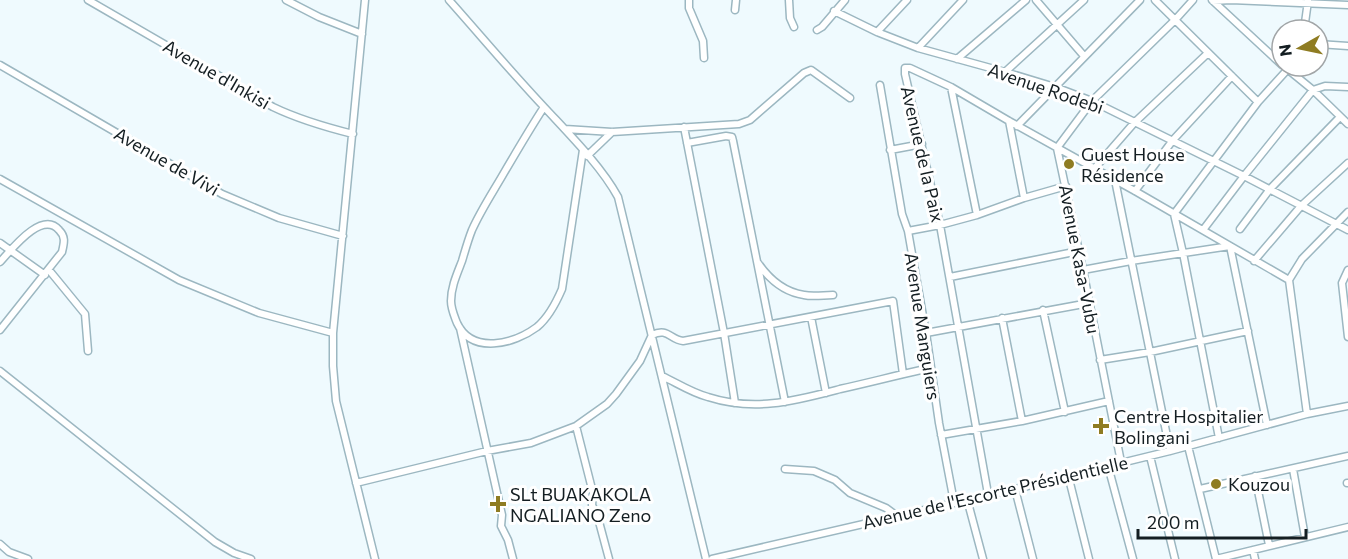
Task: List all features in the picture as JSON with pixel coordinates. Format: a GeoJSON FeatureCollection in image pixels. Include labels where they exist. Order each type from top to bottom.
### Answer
{"type":"FeatureCollection","features":[{"type":"Feature","properties":{"kind":"street","name":"Avenue d'Inkisi"},"geometry":{"type":"LineString","coordinates":[[88,0],[279,110],[352,134]]}},
{"type":"Feature","properties":{"kind":"street"},"geometry":{"type":"LineString","coordinates":[[286,0],[319,17],[362,34]]}},
{"type":"Feature","properties":{"kind":"street"},"geometry":{"type":"LineString","coordinates":[[365,0],[333,333],[333,366],[336,401],[375,559]]}},
{"type":"Feature","properties":{"kind":"street"},"geometry":{"type":"LineString","coordinates":[[449,0],[565,129],[611,185],[618,197],[706,559]]}},
{"type":"Feature","properties":{"kind":"street"},"geometry":{"type":"LineString","coordinates":[[689,0],[688,8],[703,41],[704,57]]}},
{"type":"Feature","properties":{"kind":"street"},"geometry":{"type":"LineString","coordinates":[[735,10],[736,0]]}},
{"type":"Feature","properties":{"kind":"street"},"geometry":{"type":"LineString","coordinates":[[817,30],[844,0]]}},
{"type":"Feature","properties":{"kind":"street"},"geometry":{"type":"LineString","coordinates":[[877,32],[907,0]]}},
{"type":"Feature","properties":{"kind":"street"},"geometry":{"type":"LineString","coordinates":[[918,48],[962,0]]}},
{"type":"Feature","properties":{"kind":"street"},"geometry":{"type":"LineString","coordinates":[[957,59],[1026,0]]}},
{"type":"Feature","properties":{"kind":"street"},"geometry":{"type":"LineString","coordinates":[[1036,0],[1084,56]]}},
{"type":"Feature","properties":{"kind":"street"},"geometry":{"type":"LineString","coordinates":[[1005,72],[1084,0]]}},
{"type":"Feature","properties":{"kind":"street"},"geometry":{"type":"LineString","coordinates":[[1017,126],[1140,0]]}},
{"type":"Feature","properties":{"kind":"street"},"geometry":{"type":"LineString","coordinates":[[1155,0],[1258,102]]}},
{"type":"Feature","properties":{"kind":"street"},"geometry":{"type":"LineString","coordinates":[[1057,148],[1092,101],[1193,0]]}},
{"type":"Feature","properties":{"kind":"street"},"geometry":{"type":"LineString","coordinates":[[1213,0],[1348,5]]}},
{"type":"Feature","properties":{"kind":"street"},"geometry":{"type":"LineString","coordinates":[[1213,0],[1270,54]]}},
{"type":"Feature","properties":{"kind":"street"},"geometry":{"type":"LineString","coordinates":[[789,1],[790,18],[794,27]]}},
{"type":"Feature","properties":{"kind":"street"},"geometry":{"type":"LineString","coordinates":[[1306,18],[1308,2]]}},
{"type":"Feature","properties":{"kind":"street","name":"Avenue Rodebi"},"geometry":{"type":"LineString","coordinates":[[834,11],[877,32],[918,48],[1055,87],[1092,101],[1214,160],[1348,230]]}},
{"type":"Feature","properties":{"kind":"street"},"geometry":{"type":"LineString","coordinates":[[1330,45],[1348,46]]}},
{"type":"Feature","properties":{"kind":"street"},"geometry":{"type":"LineString","coordinates":[[1094,169],[1134,123],[1208,53]]}},
{"type":"Feature","properties":{"kind":"street","name":"Avenue de Vivi"},"geometry":{"type":"LineString","coordinates":[[0,65],[222,194],[279,218],[343,236]]}},
{"type":"Feature","properties":{"kind":"street","name":"Avenue de la Paix"},"geometry":{"type":"LineString","coordinates":[[988,494],[940,225],[905,69],[910,68],[951,87],[1289,279]]}},
{"type":"Feature","properties":{"kind":"street"},"geometry":{"type":"LineString","coordinates":[[565,129],[612,132],[744,123],[804,73],[811,70],[850,98]]}},
{"type":"Feature","properties":{"kind":"street"},"geometry":{"type":"LineString","coordinates":[[1135,191],[1173,140],[1232,76]]}},
{"type":"Feature","properties":{"kind":"street"},"geometry":{"type":"LineString","coordinates":[[1219,438],[1174,214],[1276,78]]}},
{"type":"Feature","properties":{"kind":"street"},"geometry":{"type":"LineString","coordinates":[[1299,78],[1348,124]]}},
{"type":"Feature","properties":{"kind":"street","name":"Avenue Manguiers"},"geometry":{"type":"LineString","coordinates":[[880,85],[902,214],[908,231],[954,502]]}},
{"type":"Feature","properties":{"kind":"street"},"geometry":{"type":"LineString","coordinates":[[1203,231],[1313,90],[1325,86],[1348,87]]}},
{"type":"Feature","properties":{"kind":"street"},"geometry":{"type":"LineString","coordinates":[[951,87],[977,215]]}},
{"type":"Feature","properties":{"kind":"street"},"geometry":{"type":"LineString","coordinates":[[513,559],[501,526],[502,515],[459,328],[452,311],[452,292],[473,229],[486,202],[544,107]]}},
{"type":"Feature","properties":{"kind":"street"},"geometry":{"type":"LineString","coordinates":[[1240,229],[1270,189],[1340,117]]}},
{"type":"Feature","properties":{"kind":"street"},"geometry":{"type":"LineString","coordinates":[[1009,122],[1024,198]]}},
{"type":"Feature","properties":{"kind":"street"},"geometry":{"type":"LineString","coordinates":[[684,127],[724,333],[735,404]]}},
{"type":"Feature","properties":{"kind":"street"},"geometry":{"type":"LineString","coordinates":[[459,328],[471,339],[486,344],[504,342],[521,337],[547,318],[562,289],[585,153],[612,132]]}},
{"type":"Feature","properties":{"kind":"street"},"geometry":{"type":"LineString","coordinates":[[687,143],[732,137],[785,402]]}},
{"type":"Feature","properties":{"kind":"street"},"geometry":{"type":"LineString","coordinates":[[890,150],[922,144]]}},
{"type":"Feature","properties":{"kind":"street","name":"Avenue Kasa-Vubu"},"geometry":{"type":"LineString","coordinates":[[1057,148],[1121,462]]}},
{"type":"Feature","properties":{"kind":"street"},"geometry":{"type":"LineString","coordinates":[[1254,261],[1301,206],[1348,163]]}},
{"type":"Feature","properties":{"kind":"street"},"geometry":{"type":"LineString","coordinates":[[0,179],[179,280],[245,308],[333,333]]}},
{"type":"Feature","properties":{"kind":"street"},"geometry":{"type":"LineString","coordinates":[[1115,180],[1170,451]]}},
{"type":"Feature","properties":{"kind":"street"},"geometry":{"type":"LineString","coordinates":[[908,231],[977,215],[1065,186]]}},
{"type":"Feature","properties":{"kind":"street"},"geometry":{"type":"LineString","coordinates":[[1307,414],[1289,279],[1302,259],[1348,212]]}},
{"type":"Feature","properties":{"kind":"street"},"geometry":{"type":"LineString","coordinates":[[0,262],[36,227],[46,223],[54,225],[64,237],[62,252],[0,330]]}},
{"type":"Feature","properties":{"kind":"street"},"geometry":{"type":"LineString","coordinates":[[0,243],[47,272],[85,314],[88,351]]}},
{"type":"Feature","properties":{"kind":"street"},"geometry":{"type":"LineString","coordinates":[[1083,270],[1230,246],[1267,425]]}},
{"type":"Feature","properties":{"kind":"street"},"geometry":{"type":"LineString","coordinates":[[950,278],[1079,251]]}},
{"type":"Feature","properties":{"kind":"street"},"geometry":{"type":"LineString","coordinates":[[756,260],[784,289],[803,295],[833,295]]}},
{"type":"Feature","properties":{"kind":"street"},"geometry":{"type":"LineString","coordinates":[[1348,270],[1341,283],[1348,337]]}},
{"type":"Feature","properties":{"kind":"street"},"geometry":{"type":"LineString","coordinates":[[356,483],[537,441],[576,426],[607,404],[616,394],[640,362],[652,335],[656,333],[666,332],[683,341],[893,301],[903,374]]}},
{"type":"Feature","properties":{"kind":"street"},"geometry":{"type":"LineString","coordinates":[[926,333],[1089,303]]}},
{"type":"Feature","properties":{"kind":"street"},"geometry":{"type":"LineString","coordinates":[[1043,310],[1065,412]]}},
{"type":"Feature","properties":{"kind":"street"},"geometry":{"type":"LineString","coordinates":[[811,317],[826,393]]}},
{"type":"Feature","properties":{"kind":"street"},"geometry":{"type":"LineString","coordinates":[[1002,318],[1022,421]]}},
{"type":"Feature","properties":{"kind":"street"},"geometry":{"type":"LineString","coordinates":[[1100,360],[1248,331]]}},
{"type":"Feature","properties":{"kind":"street"},"geometry":{"type":"LineString","coordinates":[[662,376],[708,398],[735,404],[765,405],[921,370]]}},
{"type":"Feature","properties":{"kind":"street"},"geometry":{"type":"LineString","coordinates":[[0,371],[215,542],[234,553],[251,559]]}},
{"type":"Feature","properties":{"kind":"street"},"geometry":{"type":"LineString","coordinates":[[941,435],[1022,421],[1109,401]]}},
{"type":"Feature","properties":{"kind":"street","name":"Avenue de l'Escorte Présidentielle"},"geometry":{"type":"LineString","coordinates":[[712,559],[1015,489],[1307,414],[1348,406]]}},
{"type":"Feature","properties":{"kind":"street"},"geometry":{"type":"LineString","coordinates":[[576,426],[593,493],[591,505],[598,518],[609,559]]}},
{"type":"Feature","properties":{"kind":"street"},"geometry":{"type":"LineString","coordinates":[[1188,446],[1216,559],[1348,527]]}},
{"type":"Feature","properties":{"kind":"street"},"geometry":{"type":"LineString","coordinates":[[1150,456],[1175,559]]}},
{"type":"Feature","properties":{"kind":"street"},"geometry":{"type":"LineString","coordinates":[[1200,489],[1348,456]]}},
{"type":"Feature","properties":{"kind":"street"},"geometry":{"type":"LineString","coordinates":[[1108,466],[1133,559]]}},
{"type":"Feature","properties":{"kind":"street"},"geometry":{"type":"LineString","coordinates":[[1293,469],[1305,537]]}},
{"type":"Feature","properties":{"kind":"street"},"geometry":{"type":"LineString","coordinates":[[785,470],[814,471],[835,480],[850,493],[886,508],[897,516]]}},
{"type":"Feature","properties":{"kind":"street"},"geometry":{"type":"LineString","coordinates":[[1068,475],[1089,559]]}},
{"type":"Feature","properties":{"kind":"street"},"geometry":{"type":"LineString","coordinates":[[1255,476],[1269,545]]}},
{"type":"Feature","properties":{"kind":"street"},"geometry":{"type":"LineString","coordinates":[[1015,489],[1033,559]]}},
{"type":"Feature","properties":{"kind":"street"},"geometry":{"type":"LineString","coordinates":[[967,500],[983,559]]}},
{"type":"Feature","properties":{"kind":"street"},"geometry":{"type":"LineString","coordinates":[[0,544],[9,552],[28,559]]}},
{"type":"Feature","properties":{"kind":"street"},"geometry":{"type":"LineString","coordinates":[[1253,550],[1255,559]]}},
{"type":"Feature","properties":{"kind":"street"},"geometry":{"type":"LineString","coordinates":[[748,551],[751,559]]}},
{"type":"Feature","properties":{"kind":"place","name":"Guest House Résidence"},"geometry":{"type":"Point","coordinates":[1069,164]}},
{"type":"Feature","properties":{"kind":"place","name":"Centre Hospitalier Bolingani"},"geometry":{"type":"Point","coordinates":[1101,426]}},
{"type":"Feature","properties":{"kind":"place","name":"Kouzou"},"geometry":{"type":"Point","coordinates":[1216,484]}},
{"type":"Feature","properties":{"kind":"place","name":"SLt BUAKAKOLA NGALIANO Zeno"},"geometry":{"type":"Point","coordinates":[498,504]}}]}
